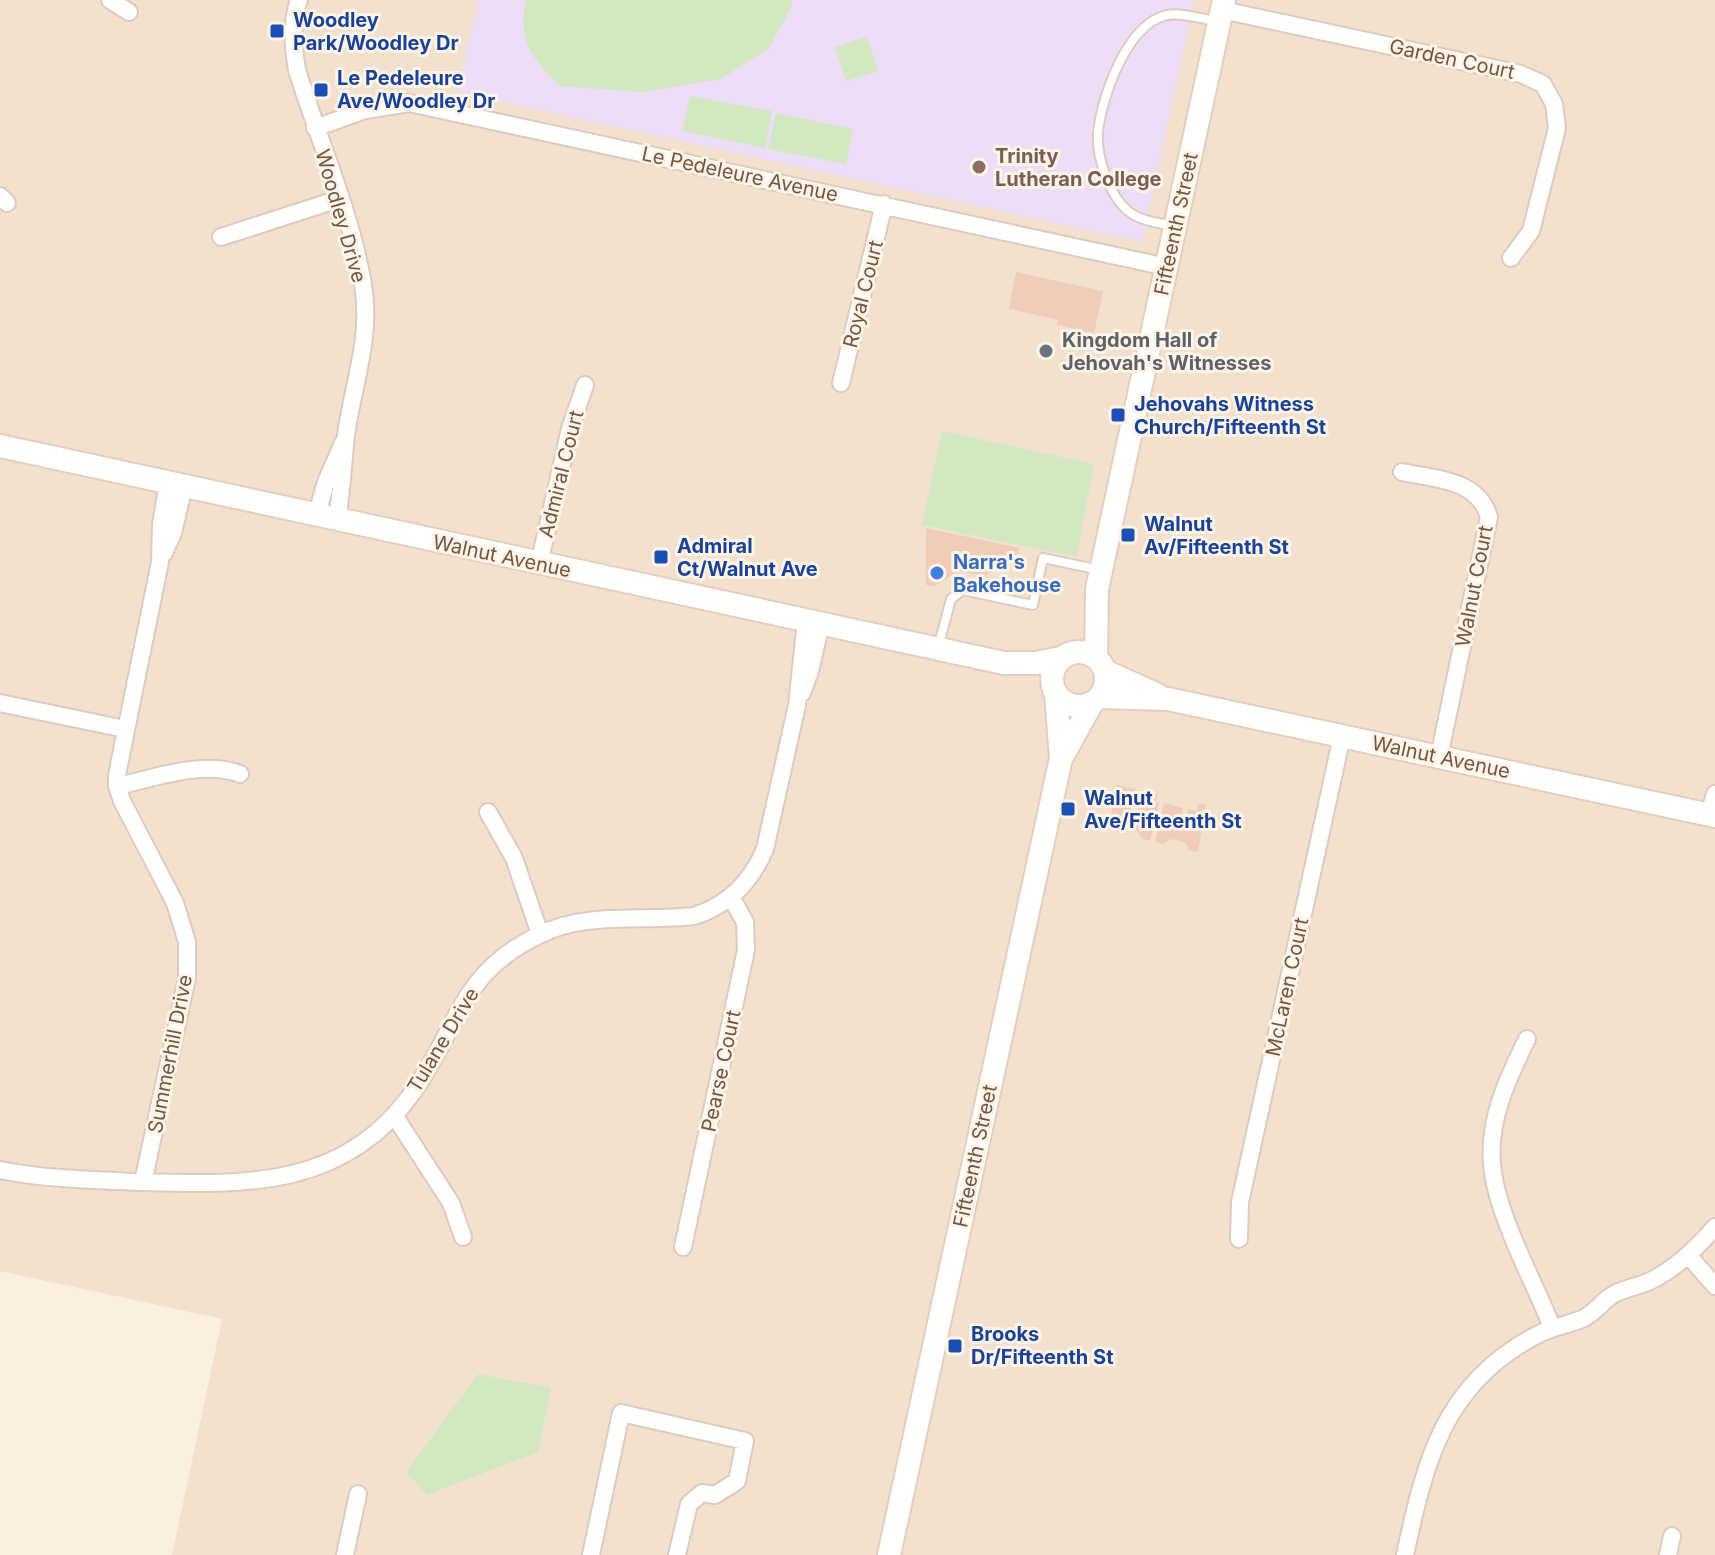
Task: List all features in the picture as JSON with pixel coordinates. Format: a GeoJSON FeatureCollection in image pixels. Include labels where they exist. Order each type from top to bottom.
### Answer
{"type":"FeatureCollection","features":[{"type":"Feature","properties":{"kind":"street"},"geometry":{"type":"LineString","coordinates":[[110,0],[129,12]]}},
{"type":"Feature","properties":{"kind":"street","name":"Woodley Drive"},"geometry":{"type":"LineString","coordinates":[[299,0],[293,46],[297,70],[355,250],[366,322],[363,356],[346,435],[344,485],[327,517]]}},
{"type":"Feature","properties":{"kind":"street","name":"Fifteenth Street"},"geometry":{"type":"LineString","coordinates":[[1100,664],[1099,580],[1222,11]]}},
{"type":"Feature","properties":{"kind":"street","name":"Garden Court"},"geometry":{"type":"LineString","coordinates":[[1222,11],[1521,74],[1543,84],[1554,104],[1557,128],[1531,231],[1511,258]]}},
{"type":"Feature","properties":{"kind":"street","name":"Le Pedeleure Avenue"},"geometry":{"type":"LineString","coordinates":[[315,128],[365,110],[409,103],[1167,267]]}},
{"type":"Feature","properties":{"kind":"street"},"geometry":{"type":"LineString","coordinates":[[221,237],[339,199]]}},
{"type":"Feature","properties":{"kind":"street","name":"Royal Court"},"geometry":{"type":"LineString","coordinates":[[841,383],[884,204]]}},
{"type":"Feature","properties":{"kind":"street","name":"Admiral Court"},"geometry":{"type":"LineString","coordinates":[[539,564],[570,429],[585,385]]}},
{"type":"Feature","properties":{"kind":"street","name":"Walnut Avenue"},"geometry":{"type":"LineString","coordinates":[[0,446],[1004,663],[1036,663],[1063,656]]}},
{"type":"Feature","properties":{"kind":"street","name":"Walnut Court"},"geometry":{"type":"LineString","coordinates":[[1402,472],[1466,487],[1481,499],[1489,517],[1439,757]]}},
{"type":"Feature","properties":{"kind":"street","name":"Summerhill Drive"},"geometry":{"type":"LineString","coordinates":[[143,1182],[187,978],[188,951],[175,903],[131,824],[117,786],[125,729],[160,562],[173,533],[176,485]]}},
{"type":"Feature","properties":{"kind":"street","name":"Fifteenth Street"},"geometry":{"type":"LineString","coordinates":[[1063,656],[1099,580]]}},
{"type":"Feature","properties":{"kind":"street","name":"Tulane Drive"},"geometry":{"type":"LineString","coordinates":[[0,1170],[39,1177],[237,1184],[301,1173],[358,1145],[394,1115],[414,1091],[472,988],[510,951],[540,934],[567,925],[597,920],[694,916],[731,897],[756,870],[765,849],[797,705],[810,671],[814,622]]}},
{"type":"Feature","properties":{"kind":"street"},"geometry":{"type":"LineString","coordinates":[[1081,652],[1100,664],[1106,685],[1096,700],[1085,706],[1069,704],[1055,692],[1052,673],[1063,656],[1081,652]]}},
{"type":"Feature","properties":{"kind":"street","name":"Walnut Avenue"},"geometry":{"type":"LineString","coordinates":[[1004,663],[1055,692]]}},
{"type":"Feature","properties":{"kind":"street","name":"Walnut Avenue"},"geometry":{"type":"LineString","coordinates":[[1100,664],[1168,699]]}},
{"type":"Feature","properties":{"kind":"street","name":"Fifteenth Street"},"geometry":{"type":"LineString","coordinates":[[889,1555],[1061,758],[1055,692]]}},
{"type":"Feature","properties":{"kind":"street","name":"Walnut Avenue"},"geometry":{"type":"LineString","coordinates":[[1096,700],[1168,699],[1439,757],[1713,809]]}},
{"type":"Feature","properties":{"kind":"street","name":"Fifteenth Street"},"geometry":{"type":"LineString","coordinates":[[1061,758],[1096,700]]}},
{"type":"Feature","properties":{"kind":"street"},"geometry":{"type":"LineString","coordinates":[[0,703],[125,729]]}},
{"type":"Feature","properties":{"kind":"street","name":"McLaren Court"},"geometry":{"type":"LineString","coordinates":[[1239,1239],[1240,1202],[1342,736]]}},
{"type":"Feature","properties":{"kind":"street"},"geometry":{"type":"LineString","coordinates":[[117,786],[205,769],[229,770],[240,774]]}},
{"type":"Feature","properties":{"kind":"street"},"geometry":{"type":"LineString","coordinates":[[488,812],[514,858],[540,934]]}},
{"type":"Feature","properties":{"kind":"street","name":"Pearse Court"},"geometry":{"type":"LineString","coordinates":[[683,1247],[746,950],[745,922],[731,897]]}},
{"type":"Feature","properties":{"kind":"street"},"geometry":{"type":"LineString","coordinates":[[1527,1039],[1500,1099],[1491,1161],[1501,1204],[1552,1327]]}},
{"type":"Feature","properties":{"kind":"street"},"geometry":{"type":"LineString","coordinates":[[394,1115],[451,1203],[463,1237]]}},
{"type":"Feature","properties":{"kind":"street"},"geometry":{"type":"LineString","coordinates":[[1405,1555],[1425,1468],[1444,1425],[1470,1388],[1522,1343],[1552,1327],[1583,1319],[1612,1296],[1653,1280],[1688,1255],[1715,1227]]}},
{"type":"Feature","properties":{"kind":"street"},"geometry":{"type":"LineString","coordinates":[[1688,1255],[1715,1286]]}},
{"type":"Feature","properties":{"kind":"street"},"geometry":{"type":"LineString","coordinates":[[591,1555],[621,1413],[745,1441],[737,1481],[715,1495],[702,1493],[689,1504],[677,1555]]}},
{"type":"Feature","properties":{"kind":"street"},"geometry":{"type":"LineString","coordinates":[[345,1555],[358,1494]]}},
{"type":"Feature","properties":{"kind":"street"},"geometry":{"type":"LineString","coordinates":[[1668,1555],[1672,1536]]}},
{"type":"Feature","properties":{"kind":"lane"},"geometry":{"type":"LineString","coordinates":[[1175,226],[1149,221],[1125,209],[1109,182],[1098,132],[1115,73],[1128,47],[1140,32],[1152,22],[1170,15],[1222,11]]}},
{"type":"Feature","properties":{"kind":"lane"},"geometry":{"type":"LineString","coordinates":[[938,649],[951,599],[963,590],[1033,605],[1043,558],[1099,580]]}},
{"type":"Feature","properties":{"kind":"shaded area"},"geometry":{"type":"Polygon","coordinates":[[[0,0],[1715,0],[1715,1555],[172,1555],[222,1319],[0,1271],[0,0]]]}},
{"type":"Feature","properties":{"kind":"shaded area","name":"Trinity Lutheran College"},"geometry":{"type":"Polygon","coordinates":[[[478,0],[1194,0],[1142,242],[458,92],[478,0]]]}},
{"type":"Feature","properties":{"kind":"green space"},"geometry":{"type":"Polygon","coordinates":[[[526,0],[791,0],[792,6],[769,48],[721,79],[642,92],[560,86],[542,67],[525,38],[526,0]]]}},
{"type":"Feature","properties":{"kind":"green space"},"geometry":{"type":"Polygon","coordinates":[[[867,37],[878,71],[846,81],[835,47],[867,37]]]}},
{"type":"Feature","properties":{"kind":"green space"},"geometry":{"type":"Polygon","coordinates":[[[690,96],[772,111],[765,148],[682,131],[690,96]]]}},
{"type":"Feature","properties":{"kind":"green space"},"geometry":{"type":"Polygon","coordinates":[[[776,113],[853,129],[846,164],[768,149],[776,113]]]}},
{"type":"Feature","properties":{"kind":"green space"},"geometry":{"type":"Polygon","coordinates":[[[942,431],[1094,464],[1077,557],[922,525],[942,431]]]}},
{"type":"Feature","properties":{"kind":"green space"},"geometry":{"type":"Polygon","coordinates":[[[478,1374],[551,1388],[538,1452],[427,1495],[406,1472],[478,1374]]]}},
{"type":"Feature","properties":{"kind":"building"},"geometry":{"type":"Polygon","coordinates":[[[1016,272],[1103,291],[1094,333],[1057,325],[1058,320],[1009,309],[1016,272]]]}},
{"type":"Feature","properties":{"kind":"building"},"geometry":{"type":"Polygon","coordinates":[[[926,528],[1019,548],[1017,555],[985,576],[958,571],[935,586],[926,585],[926,528]]]}},
{"type":"Feature","properties":{"kind":"building"},"geometry":{"type":"Polygon","coordinates":[[[1117,785],[1136,789],[1129,814],[1141,816],[1145,811],[1138,810],[1140,798],[1151,801],[1153,793],[1158,794],[1155,802],[1159,803],[1150,841],[1142,839],[1138,832],[1118,827],[1117,831],[1108,829],[1117,785]]]}},
{"type":"Feature","properties":{"kind":"building"},"geometry":{"type":"Polygon","coordinates":[[[1164,803],[1183,808],[1178,825],[1187,829],[1195,828],[1185,825],[1188,809],[1197,811],[1198,803],[1206,805],[1198,852],[1189,850],[1185,842],[1171,839],[1163,844],[1155,842],[1159,823],[1165,819],[1161,815],[1164,803]]]}},
{"type":"Feature","properties":{"kind":"place","name":"Woodley Park/Woodley Dr"},"geometry":{"type":"Point","coordinates":[277,31]}},
{"type":"Feature","properties":{"kind":"place","name":"Le Pedeleure Ave/Woodley Dr"},"geometry":{"type":"Point","coordinates":[321,90]}},
{"type":"Feature","properties":{"kind":"place","name":"Trinity Lutheran College"},"geometry":{"type":"Point","coordinates":[979,167]}},
{"type":"Feature","properties":{"kind":"place","name":"Kingdom Hall of Jehovah's Witnesses"},"geometry":{"type":"Point","coordinates":[1046,351]}},
{"type":"Feature","properties":{"kind":"place","name":"Jehovahs Witness Church/Fifteenth St"},"geometry":{"type":"Point","coordinates":[1118,415]}},
{"type":"Feature","properties":{"kind":"place","name":"Walnut Av/Fifteenth St"},"geometry":{"type":"Point","coordinates":[1128,535]}},
{"type":"Feature","properties":{"kind":"place","name":"Admiral Ct/Walnut Ave"},"geometry":{"type":"Point","coordinates":[661,557]}},
{"type":"Feature","properties":{"kind":"place","name":"Narra's Bakehouse"},"geometry":{"type":"Point","coordinates":[937,573]}},
{"type":"Feature","properties":{"kind":"place","name":"Walnut Ave/Fifteenth St"},"geometry":{"type":"Point","coordinates":[1068,809]}},
{"type":"Feature","properties":{"kind":"place","name":"Brooks Dr/Fifteenth St"},"geometry":{"type":"Point","coordinates":[955,1346]}}]}
